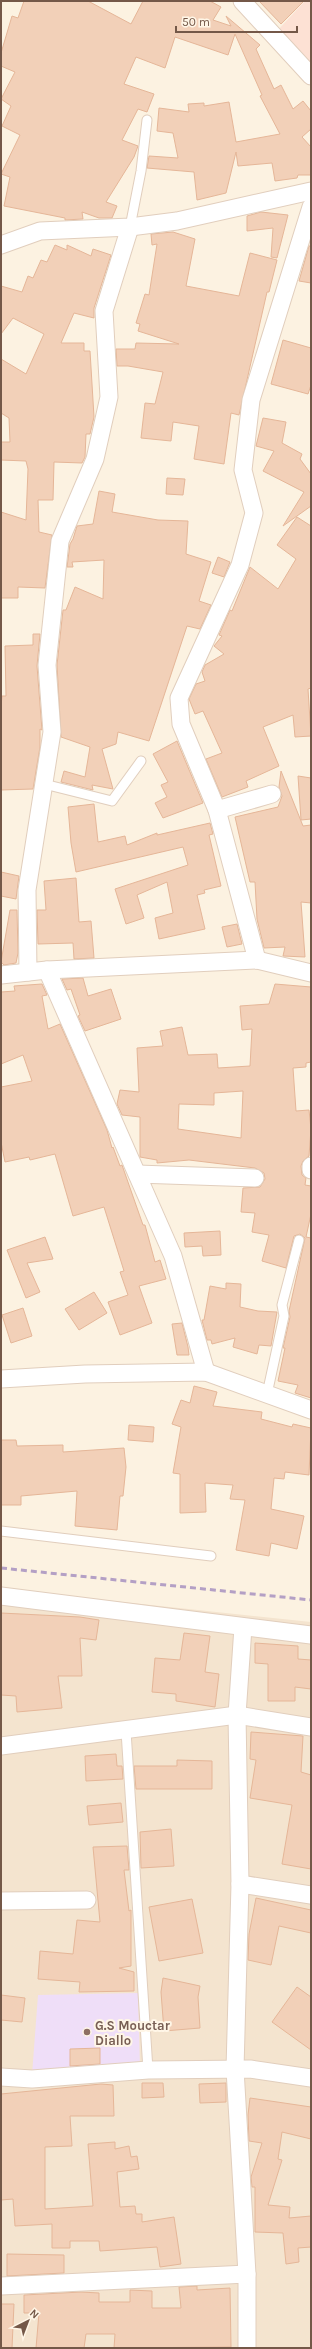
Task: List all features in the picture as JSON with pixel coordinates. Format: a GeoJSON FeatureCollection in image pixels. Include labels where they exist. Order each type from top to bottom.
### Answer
{"type":"FeatureCollection","features":[{"type":"Feature","properties":{"kind":"street"},"geometry":{"type":"LineString","coordinates":[[242,1],[311,76]]}},
{"type":"Feature","properties":{"kind":"street"},"geometry":{"type":"LineString","coordinates":[[1,245],[40,231],[130,227],[177,221],[311,191]]}},
{"type":"Feature","properties":{"kind":"street"},"geometry":{"type":"LineString","coordinates":[[257,960],[218,810],[181,724],[179,698],[240,565],[254,513],[243,470],[251,400],[311,207]]}},
{"type":"Feature","properties":{"kind":"street"},"geometry":{"type":"LineString","coordinates":[[28,972],[28,890],[52,732],[46,665],[60,541],[95,459],[106,412],[109,397],[104,311],[130,227]]}},
{"type":"Feature","properties":{"kind":"street"},"geometry":{"type":"LineString","coordinates":[[218,810],[272,794]]}},
{"type":"Feature","properties":{"kind":"street"},"geometry":{"type":"LineString","coordinates":[[1,975],[47,970],[257,960],[311,973]]}},
{"type":"Feature","properties":{"kind":"street"},"geometry":{"type":"LineString","coordinates":[[47,970],[173,1256],[206,1372]]}},
{"type":"Feature","properties":{"kind":"street"},"geometry":{"type":"LineString","coordinates":[[137,1174],[255,1178]]}},
{"type":"Feature","properties":{"kind":"street"},"geometry":{"type":"LineString","coordinates":[[1,1379],[85,1374],[206,1372],[311,1410]]}},
{"type":"Feature","properties":{"kind":"street"},"geometry":{"type":"LineString","coordinates":[[1,1596],[311,1635]]}},
{"type":"Feature","properties":{"kind":"street"},"geometry":{"type":"LineString","coordinates":[[243,1627],[237,1715],[240,1884],[235,2069],[247,2274],[246,2348]]}},
{"type":"Feature","properties":{"kind":"street"},"geometry":{"type":"LineString","coordinates":[[1,1746],[126,1731],[237,1715],[311,1727]]}},
{"type":"Feature","properties":{"kind":"street"},"geometry":{"type":"LineString","coordinates":[[240,1884],[311,1895]]}},
{"type":"Feature","properties":{"kind":"street"},"geometry":{"type":"LineString","coordinates":[[1,1901],[87,1900]]}},
{"type":"Feature","properties":{"kind":"street"},"geometry":{"type":"LineString","coordinates":[[1,2077],[32,2079],[148,2070],[250,2069],[311,2078]]}},
{"type":"Feature","properties":{"kind":"street"},"geometry":{"type":"LineString","coordinates":[[1,2286],[247,2274]]}},
{"type":"Feature","properties":{"kind":"lane"},"geometry":{"type":"LineString","coordinates":[[130,227],[141,171],[147,120]]}},
{"type":"Feature","properties":{"kind":"lane"},"geometry":{"type":"LineString","coordinates":[[44,784],[112,801],[141,760]]}},
{"type":"Feature","properties":{"kind":"lane"},"geometry":{"type":"LineString","coordinates":[[267,1394],[284,1316],[282,1305],[299,1240]]}},
{"type":"Feature","properties":{"kind":"lane"},"geometry":{"type":"LineString","coordinates":[[1,1531],[211,1556]]}},
{"type":"Feature","properties":{"kind":"lane"},"geometry":{"type":"LineString","coordinates":[[126,1731],[148,2070]]}},
{"type":"Feature","properties":{"kind":"shaded area"},"geometry":{"type":"Polygon","coordinates":[[[305,1],[311,1],[311,63],[279,29],[305,1]]]}},
{"type":"Feature","properties":{"kind":"shaded area"},"geometry":{"type":"Polygon","coordinates":[[[1,1589],[311,1622],[311,2348],[1,2348],[1,1589]]]}},
{"type":"Feature","properties":{"kind":"shaded area","name":"G.S Mouctar Diallo"},"geometry":{"type":"Polygon","coordinates":[[[138,1993],[140,2068],[32,2075],[38,1995],[138,1993]]]}},
{"type":"Feature","properties":{"kind":"building"},"geometry":{"type":"Polygon","coordinates":[[[24,1],[88,1],[131,24],[143,1],[210,1],[221,7],[213,20],[231,26],[226,16],[260,45],[256,49],[274,89],[281,85],[293,109],[303,101],[311,111],[311,129],[302,137],[311,147],[311,175],[298,175],[297,178],[275,181],[272,163],[238,166],[236,152],[226,193],[197,200],[194,172],[147,168],[149,156],[178,158],[173,133],[157,131],[159,108],[189,112],[188,104],[204,103],[204,106],[229,102],[236,142],[280,134],[260,96],[262,95],[235,34],[228,55],[175,37],[165,68],[136,57],[124,84],[154,94],[147,112],[138,109],[122,140],[138,146],[134,157],[106,202],[117,206],[112,218],[99,218],[82,212],[83,219],[65,220],[65,218],[4,206],[10,177],[1,174],[20,135],[2,126],[11,106],[1,99],[15,72],[1,66],[1,53],[12,16],[18,18],[24,1]]]}},
{"type":"Feature","properties":{"kind":"building"},"geometry":{"type":"Polygon","coordinates":[[[259,1],[304,1],[281,24],[259,1]]]}},
{"type":"Feature","properties":{"kind":"building"},"geometry":{"type":"Polygon","coordinates":[[[261,212],[288,215],[277,258],[271,257],[273,228],[247,231],[247,216],[261,212]]]}},
{"type":"Feature","properties":{"kind":"building"},"geometry":{"type":"Polygon","coordinates":[[[173,232],[195,239],[186,286],[239,296],[250,253],[277,260],[269,292],[267,292],[239,415],[231,413],[224,464],[194,459],[199,426],[173,422],[171,441],[141,438],[145,403],[155,404],[163,372],[128,366],[117,366],[116,349],[135,349],[136,343],[179,344],[138,331],[140,324],[136,323],[145,294],[149,295],[157,244],[152,245],[151,234],[173,232]]]}},
{"type":"Feature","properties":{"kind":"building"},"geometry":{"type":"Polygon","coordinates":[[[55,245],[67,250],[67,245],[91,256],[93,249],[111,255],[94,308],[94,318],[74,313],[61,343],[84,343],[84,351],[90,351],[94,417],[90,434],[86,434],[85,457],[82,463],[54,462],[53,500],[38,500],[39,532],[52,535],[45,588],[18,587],[18,598],[1,598],[1,512],[26,520],[28,469],[26,461],[1,460],[1,442],[10,442],[9,418],[1,413],[1,359],[26,374],[44,334],[13,318],[1,334],[1,286],[22,292],[28,276],[33,278],[41,260],[47,262],[55,245]]]}},
{"type":"Feature","properties":{"kind":"building"},"geometry":{"type":"Polygon","coordinates":[[[309,246],[311,246],[311,283],[299,281],[309,246]]]}},
{"type":"Feature","properties":{"kind":"building"},"geometry":{"type":"Polygon","coordinates":[[[283,340],[311,348],[311,385],[308,394],[271,384],[283,340]]]}},
{"type":"Feature","properties":{"kind":"building"},"geometry":{"type":"Polygon","coordinates":[[[263,418],[286,422],[282,443],[302,454],[300,459],[311,474],[311,506],[283,526],[304,492],[263,471],[274,451],[256,446],[263,418]]]}},
{"type":"Feature","properties":{"kind":"building"},"geometry":{"type":"Polygon","coordinates":[[[167,478],[185,479],[183,495],[166,494],[167,478]]]}},
{"type":"Feature","properties":{"kind":"building"},"geometry":{"type":"Polygon","coordinates":[[[99,491],[115,494],[112,512],[158,520],[188,521],[186,554],[211,562],[199,601],[211,605],[200,629],[187,626],[149,741],[118,732],[116,744],[102,749],[113,789],[92,785],[93,790],[61,782],[64,771],[85,777],[90,747],[61,737],[57,665],[63,610],[66,610],[75,587],[103,599],[104,560],[72,562],[73,567],[67,567],[70,544],[77,526],[93,524],[99,491]]]}},
{"type":"Feature","properties":{"kind":"building"},"geometry":{"type":"Polygon","coordinates":[[[297,517],[311,526],[311,688],[308,689],[311,736],[295,737],[293,715],[263,727],[279,766],[246,781],[248,787],[222,797],[206,759],[222,753],[203,711],[195,714],[189,699],[196,684],[205,681],[202,672],[205,665],[224,654],[214,646],[222,636],[219,635],[230,610],[232,611],[250,567],[278,589],[296,559],[277,545],[297,517]]]}},
{"type":"Feature","properties":{"kind":"building"},"geometry":{"type":"Polygon","coordinates":[[[218,557],[230,562],[224,577],[212,573],[218,557]]]}},
{"type":"Feature","properties":{"kind":"building"},"geometry":{"type":"Polygon","coordinates":[[[33,634],[40,634],[37,666],[42,730],[40,729],[40,747],[33,789],[1,790],[1,706],[2,696],[6,696],[5,646],[33,645],[33,634]]]}},
{"type":"Feature","properties":{"kind":"building"},"geometry":{"type":"Polygon","coordinates":[[[177,741],[203,803],[163,818],[155,803],[167,797],[161,785],[168,782],[153,754],[177,741]]]}},
{"type":"Feature","properties":{"kind":"building"},"geometry":{"type":"Polygon","coordinates":[[[281,771],[303,826],[311,825],[311,903],[301,902],[305,957],[283,956],[285,947],[264,948],[257,919],[255,882],[250,882],[235,817],[278,807],[282,796],[279,787],[281,771]]]}},
{"type":"Feature","properties":{"kind":"building"},"geometry":{"type":"Polygon","coordinates":[[[298,776],[311,778],[311,819],[301,820],[298,776]]]}},
{"type":"Feature","properties":{"kind":"building"},"geometry":{"type":"Polygon","coordinates":[[[94,804],[98,842],[125,836],[127,845],[157,833],[157,835],[210,823],[213,834],[209,835],[221,886],[204,890],[205,893],[197,895],[205,929],[159,939],[155,918],[173,913],[167,882],[137,895],[144,918],[126,924],[115,889],[188,865],[183,847],[76,872],[71,843],[68,807],[94,804]]]}},
{"type":"Feature","properties":{"kind":"building"},"geometry":{"type":"Polygon","coordinates":[[[1,872],[19,876],[16,899],[1,896],[1,872]]]}},
{"type":"Feature","properties":{"kind":"building"},"geometry":{"type":"Polygon","coordinates":[[[76,878],[79,922],[91,921],[94,958],[74,959],[73,943],[38,944],[37,910],[46,910],[44,881],[76,878]]]}},
{"type":"Feature","properties":{"kind":"building"},"geometry":{"type":"Polygon","coordinates":[[[10,910],[17,910],[18,953],[16,963],[4,965],[1,962],[10,910]]]}},
{"type":"Feature","properties":{"kind":"building"},"geometry":{"type":"Polygon","coordinates":[[[237,924],[242,944],[227,947],[222,927],[237,924]]]}},
{"type":"Feature","properties":{"kind":"building"},"geometry":{"type":"Polygon","coordinates":[[[83,978],[88,996],[111,989],[121,1019],[85,1031],[78,1016],[80,1015],[71,989],[67,990],[62,979],[83,978]]]}},
{"type":"Feature","properties":{"kind":"building"},"geometry":{"type":"Polygon","coordinates":[[[42,984],[47,995],[42,996],[48,1029],[60,1024],[107,1130],[112,1148],[113,1147],[120,1166],[122,1165],[143,1225],[145,1225],[155,1262],[160,1260],[166,1279],[139,1286],[152,1323],[120,1335],[108,1302],[128,1295],[120,1272],[124,1271],[104,1207],[73,1216],[55,1154],[30,1160],[29,1157],[5,1162],[1,1142],[1,1087],[32,1081],[23,1055],[1,1064],[1,992],[15,991],[14,986],[42,984]]]}},
{"type":"Feature","properties":{"kind":"building"},"geometry":{"type":"Polygon","coordinates":[[[275,984],[311,987],[311,1062],[306,1063],[306,1067],[293,1068],[296,1111],[309,1110],[311,1129],[309,1156],[303,1161],[301,1166],[302,1175],[306,1178],[305,1185],[311,1186],[311,1214],[306,1237],[311,1238],[311,1398],[295,1393],[298,1385],[278,1381],[290,1317],[289,1311],[305,1238],[300,1234],[294,1236],[286,1268],[262,1261],[269,1235],[252,1232],[255,1213],[241,1212],[243,1188],[260,1187],[265,1179],[264,1173],[255,1168],[189,1160],[157,1163],[157,1160],[140,1157],[140,1117],[122,1115],[117,1104],[120,1090],[139,1092],[137,1048],[163,1046],[160,1031],[182,1027],[188,1055],[217,1054],[218,1068],[250,1066],[252,1029],[242,1030],[240,1006],[269,1004],[275,984]],[[243,1091],[214,1093],[214,1105],[179,1104],[178,1129],[241,1138],[243,1091]]]}},
{"type":"Feature","properties":{"kind":"building"},"geometry":{"type":"Polygon","coordinates":[[[220,1231],[221,1255],[203,1256],[202,1246],[185,1247],[184,1233],[220,1231]]]}},
{"type":"Feature","properties":{"kind":"building"},"geometry":{"type":"Polygon","coordinates":[[[45,1237],[53,1259],[27,1263],[40,1292],[26,1298],[7,1250],[45,1237]]]}},
{"type":"Feature","properties":{"kind":"building"},"geometry":{"type":"Polygon","coordinates":[[[226,1283],[241,1284],[240,1307],[258,1311],[277,1312],[271,1346],[259,1345],[257,1354],[233,1347],[235,1338],[212,1344],[211,1340],[207,1340],[202,1320],[204,1320],[210,1286],[226,1289],[226,1283]]]}},
{"type":"Feature","properties":{"kind":"building"},"geometry":{"type":"Polygon","coordinates":[[[94,1292],[107,1313],[79,1330],[65,1309],[94,1292]]]}},
{"type":"Feature","properties":{"kind":"building"},"geometry":{"type":"Polygon","coordinates":[[[23,1308],[32,1336],[11,1343],[2,1315],[23,1308]]]}},
{"type":"Feature","properties":{"kind":"building"},"geometry":{"type":"Polygon","coordinates":[[[182,1323],[189,1355],[177,1355],[172,1324],[182,1323]]]}},
{"type":"Feature","properties":{"kind":"building"},"geometry":{"type":"Polygon","coordinates":[[[194,1386],[217,1392],[213,1406],[262,1412],[261,1419],[292,1427],[293,1424],[311,1428],[309,1475],[285,1472],[284,1479],[274,1478],[271,1509],[304,1516],[297,1549],[271,1543],[269,1556],[236,1550],[245,1500],[230,1499],[233,1485],[205,1483],[206,1512],[180,1513],[180,1474],[173,1473],[181,1427],[172,1424],[181,1400],[190,1403],[194,1386]]]}},
{"type":"Feature","properties":{"kind":"building"},"geometry":{"type":"Polygon","coordinates":[[[129,1425],[154,1427],[153,1442],[128,1440],[129,1425]]]}},
{"type":"Feature","properties":{"kind":"building"},"geometry":{"type":"Polygon","coordinates":[[[1,1440],[16,1440],[17,1446],[63,1445],[63,1452],[124,1448],[126,1467],[123,1496],[120,1496],[117,1530],[75,1526],[77,1491],[21,1496],[21,1505],[1,1505],[1,1440]]]}},
{"type":"Feature","properties":{"kind":"building"},"geometry":{"type":"Polygon","coordinates":[[[1,1613],[80,1617],[99,1620],[96,1640],[80,1638],[82,1676],[58,1676],[62,1708],[17,1712],[16,1696],[1,1695],[1,1613]]]}},
{"type":"Feature","properties":{"kind":"building"},"geometry":{"type":"Polygon","coordinates":[[[184,1633],[210,1636],[205,1672],[219,1674],[215,1707],[176,1701],[176,1694],[152,1692],[155,1658],[180,1660],[184,1633]]]}},
{"type":"Feature","properties":{"kind":"building"},"geometry":{"type":"Polygon","coordinates":[[[255,1643],[298,1646],[298,1659],[311,1660],[311,1689],[295,1687],[295,1701],[268,1701],[268,1664],[255,1663],[255,1643]]]}},
{"type":"Feature","properties":{"kind":"building"},"geometry":{"type":"Polygon","coordinates":[[[251,1732],[303,1736],[301,1772],[311,1775],[311,1869],[282,1864],[292,1805],[250,1798],[256,1760],[250,1759],[251,1732]]]}},
{"type":"Feature","properties":{"kind":"building"},"geometry":{"type":"Polygon","coordinates":[[[116,1754],[117,1766],[122,1766],[123,1779],[86,1781],[85,1756],[116,1754]]]}},
{"type":"Feature","properties":{"kind":"building"},"geometry":{"type":"Polygon","coordinates":[[[177,1760],[212,1761],[212,1789],[136,1789],[134,1766],[177,1766],[177,1760]]]}},
{"type":"Feature","properties":{"kind":"building"},"geometry":{"type":"Polygon","coordinates":[[[121,1803],[123,1822],[89,1825],[87,1806],[121,1803]]]}},
{"type":"Feature","properties":{"kind":"building"},"geometry":{"type":"Polygon","coordinates":[[[171,1829],[174,1866],[141,1868],[140,1832],[171,1829]]]}},
{"type":"Feature","properties":{"kind":"building"},"geometry":{"type":"Polygon","coordinates":[[[127,1846],[129,1870],[124,1870],[129,1911],[131,1910],[131,1966],[119,1968],[134,1972],[134,1991],[79,1992],[80,1982],[38,1979],[40,1951],[73,1954],[77,1920],[100,1922],[93,1847],[127,1846]]]}},
{"type":"Feature","properties":{"kind":"building"},"geometry":{"type":"Polygon","coordinates":[[[256,1898],[311,1910],[311,1933],[279,1926],[271,1965],[248,1960],[249,1934],[256,1898]]]}},
{"type":"Feature","properties":{"kind":"building"},"geometry":{"type":"Polygon","coordinates":[[[192,1899],[203,1953],[159,1961],[149,1907],[192,1899]]]}},
{"type":"Feature","properties":{"kind":"building"},"geometry":{"type":"Polygon","coordinates":[[[163,1978],[200,1986],[198,1997],[200,2028],[164,2031],[161,1992],[163,1978]]]}},
{"type":"Feature","properties":{"kind":"building"},"geometry":{"type":"Polygon","coordinates":[[[297,1987],[311,1997],[311,2050],[272,2022],[297,1987]]]}},
{"type":"Feature","properties":{"kind":"building"},"geometry":{"type":"Polygon","coordinates":[[[1,1995],[25,1998],[22,2022],[1,2020],[1,1995]]]}},
{"type":"Feature","properties":{"kind":"building"},"geometry":{"type":"Polygon","coordinates":[[[100,2048],[100,2064],[70,2066],[70,2049],[100,2048]]]}},
{"type":"Feature","properties":{"kind":"building"},"geometry":{"type":"Polygon","coordinates":[[[142,2083],[163,2083],[164,2097],[142,2098],[142,2083]]]}},
{"type":"Feature","properties":{"kind":"building"},"geometry":{"type":"Polygon","coordinates":[[[226,2083],[226,2102],[200,2103],[199,2084],[226,2083]]]}},
{"type":"Feature","properties":{"kind":"building"},"geometry":{"type":"Polygon","coordinates":[[[101,2084],[113,2085],[114,2116],[70,2116],[72,2146],[45,2147],[45,2209],[93,2206],[88,2144],[115,2142],[115,2149],[129,2146],[131,2157],[137,2156],[139,2169],[117,2172],[120,2207],[135,2206],[136,2214],[142,2214],[142,2222],[174,2217],[181,2264],[160,2267],[157,2247],[100,2251],[99,2241],[70,2241],[70,2248],[52,2248],[52,2224],[15,2226],[13,2199],[1,2200],[1,2094],[101,2084]]]}},
{"type":"Feature","properties":{"kind":"building"},"geometry":{"type":"Polygon","coordinates":[[[250,2098],[311,2107],[311,2139],[282,2132],[278,2159],[282,2160],[268,2205],[290,2207],[289,2218],[311,2216],[311,2247],[298,2248],[299,2262],[286,2264],[283,2233],[255,2232],[255,2187],[252,2187],[251,2177],[262,2143],[249,2141],[248,2115],[250,2098]]]}},
{"type":"Feature","properties":{"kind":"building"},"geometry":{"type":"Polygon","coordinates":[[[7,2254],[64,2255],[64,2273],[7,2276],[7,2254]]]}},
{"type":"Feature","properties":{"kind":"building"},"geometry":{"type":"Polygon","coordinates":[[[197,2286],[197,2290],[230,2288],[231,2347],[114,2348],[115,2334],[86,2334],[84,2348],[36,2348],[39,2313],[24,2313],[24,2295],[81,2292],[99,2293],[99,2302],[130,2302],[130,2290],[152,2291],[152,2308],[181,2308],[179,2287],[197,2286]]]}},
{"type":"Feature","properties":{"kind":"building"},"geometry":{"type":"Polygon","coordinates":[[[1,2304],[14,2304],[12,2348],[1,2348],[1,2304]]]}},
{"type":"Feature","properties":{"kind":"railway"},"geometry":{"type":"LineString","coordinates":[[1,1568],[311,1600]]}},
{"type":"Feature","properties":{"kind":"place","name":"G.S Mouctar Diallo"},"geometry":{"type":"Point","coordinates":[87,2032]}}]}
